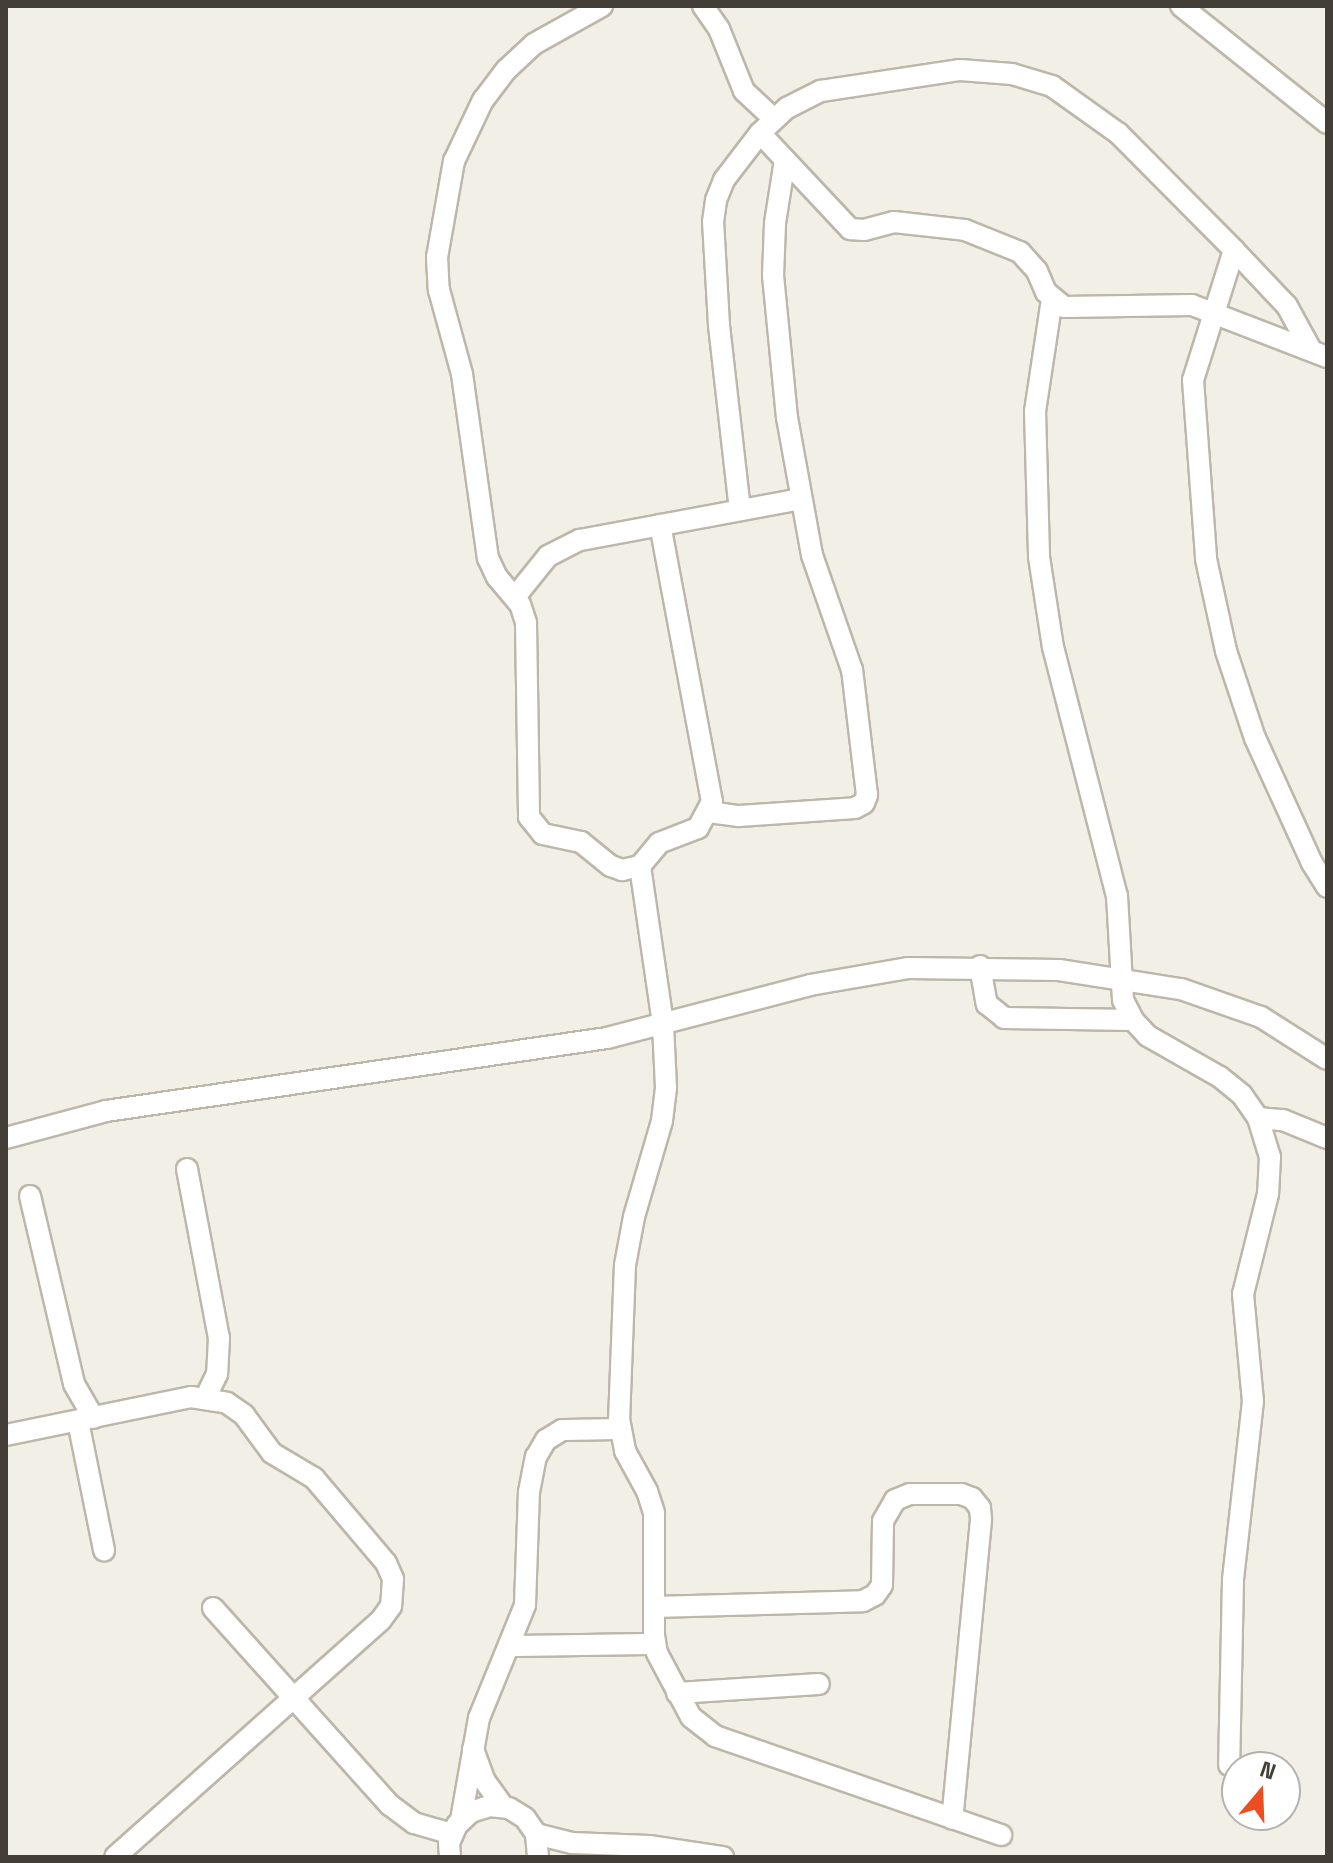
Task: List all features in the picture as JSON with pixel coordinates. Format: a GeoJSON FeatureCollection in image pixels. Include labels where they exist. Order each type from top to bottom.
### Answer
{"type":"FeatureCollection","features":[{"type":"Feature","properties":{"kind":"street"},"geometry":{"type":"LineString","coordinates":[[602,6],[534,44],[494,84],[473,118],[454,161],[438,241],[439,290],[462,374],[486,548],[497,577],[515,597],[524,613],[531,823],[543,834],[590,846],[616,869],[629,871],[640,866],[654,846],[693,831],[709,812],[711,791],[660,525]]}},
{"type":"Feature","properties":{"kind":"street"},"geometry":{"type":"LineString","coordinates":[[703,6],[719,29],[744,91],[785,160],[850,229],[864,230],[904,222],[981,235],[1026,258],[1052,299],[1075,309],[1181,304],[1212,310],[1319,354]]}},
{"type":"Feature","properties":{"kind":"street"},"geometry":{"type":"LineString","coordinates":[[1181,6],[1327,123]]}},
{"type":"Feature","properties":{"kind":"street"},"geometry":{"type":"LineString","coordinates":[[740,510],[724,387],[713,222],[724,180],[767,126],[804,98],[851,85],[960,70],[1023,76],[1062,91],[1104,120],[1234,250],[1287,306],[1319,354]]}},
{"type":"Feature","properties":{"kind":"street"},"geometry":{"type":"LineString","coordinates":[[709,812],[729,816],[855,808],[866,799],[852,670],[816,567],[801,499],[782,375],[773,276],[775,223],[785,160]]}},
{"type":"Feature","properties":{"kind":"street"},"geometry":{"type":"LineString","coordinates":[[1234,250],[1197,361],[1192,393],[1206,559],[1214,607],[1255,738],[1312,863],[1327,887]]}},
{"type":"Feature","properties":{"kind":"street"},"geometry":{"type":"LineString","coordinates":[[1052,299],[1035,411],[1039,557],[1053,647],[1117,896],[1123,1000],[1133,1020],[1156,1042],[1231,1086],[1258,1118],[1268,1144],[1271,1171],[1243,1294],[1253,1401],[1233,1580],[1229,1751]]}},
{"type":"Feature","properties":{"kind":"street"},"geometry":{"type":"LineString","coordinates":[[515,597],[539,565],[559,549],[590,537],[801,499]]}},
{"type":"Feature","properties":{"kind":"street"},"geometry":{"type":"LineString","coordinates":[[640,866],[667,1052],[662,1121],[634,1217],[625,1265],[620,1429],[625,1451],[647,1491],[654,1513],[655,1644],[691,1717],[715,1736],[1001,1835]]}},
{"type":"Feature","properties":{"kind":"street"},"geometry":{"type":"LineString","coordinates":[[980,966],[987,1004],[1004,1018],[1133,1020]]}},
{"type":"Feature","properties":{"kind":"street"},"geometry":{"type":"LineString","coordinates":[[6,1138],[106,1111],[571,1044],[875,972],[980,966],[1120,977],[1181,989],[1241,1008],[1280,1027],[1327,1059]]}},
{"type":"Feature","properties":{"kind":"street"},"geometry":{"type":"LineString","coordinates":[[1258,1118],[1283,1120],[1327,1138]]}},
{"type":"Feature","properties":{"kind":"street"},"geometry":{"type":"LineString","coordinates":[[187,1169],[219,1338],[217,1374],[206,1397]]}},
{"type":"Feature","properties":{"kind":"street"},"geometry":{"type":"LineString","coordinates":[[30,1196],[74,1384],[86,1419],[104,1550]]}},
{"type":"Feature","properties":{"kind":"street"},"geometry":{"type":"LineString","coordinates":[[6,1435],[206,1397],[236,1409],[272,1453],[314,1478],[386,1563],[393,1579],[393,1597],[381,1620],[115,1857]]}},
{"type":"Feature","properties":{"kind":"street"},"geometry":{"type":"LineString","coordinates":[[450,1857],[484,1700],[510,1646],[528,1588],[529,1492],[540,1448],[554,1434],[572,1427],[620,1429]]}},
{"type":"Feature","properties":{"kind":"street"},"geometry":{"type":"LineString","coordinates":[[654,1607],[863,1601],[875,1595],[882,1585],[883,1521],[889,1506],[910,1494],[961,1494],[972,1498],[980,1508],[981,1520],[952,1819]]}},
{"type":"Feature","properties":{"kind":"street"},"geometry":{"type":"LineString","coordinates":[[213,1608],[401,1815],[428,1829],[457,1827],[479,1808],[503,1806]]}},
{"type":"Feature","properties":{"kind":"street"},"geometry":{"type":"LineString","coordinates":[[510,1646],[655,1644]]}},
{"type":"Feature","properties":{"kind":"street"},"geometry":{"type":"LineString","coordinates":[[677,1693],[819,1684]]}},
{"type":"Feature","properties":{"kind":"street"},"geometry":{"type":"LineString","coordinates":[[473,1749],[484,1780],[503,1806],[525,1818],[536,1834],[538,1857]]}},
{"type":"Feature","properties":{"kind":"street"},"geometry":{"type":"LineString","coordinates":[[536,1834],[572,1843],[664,1847],[723,1857]]}}]}
